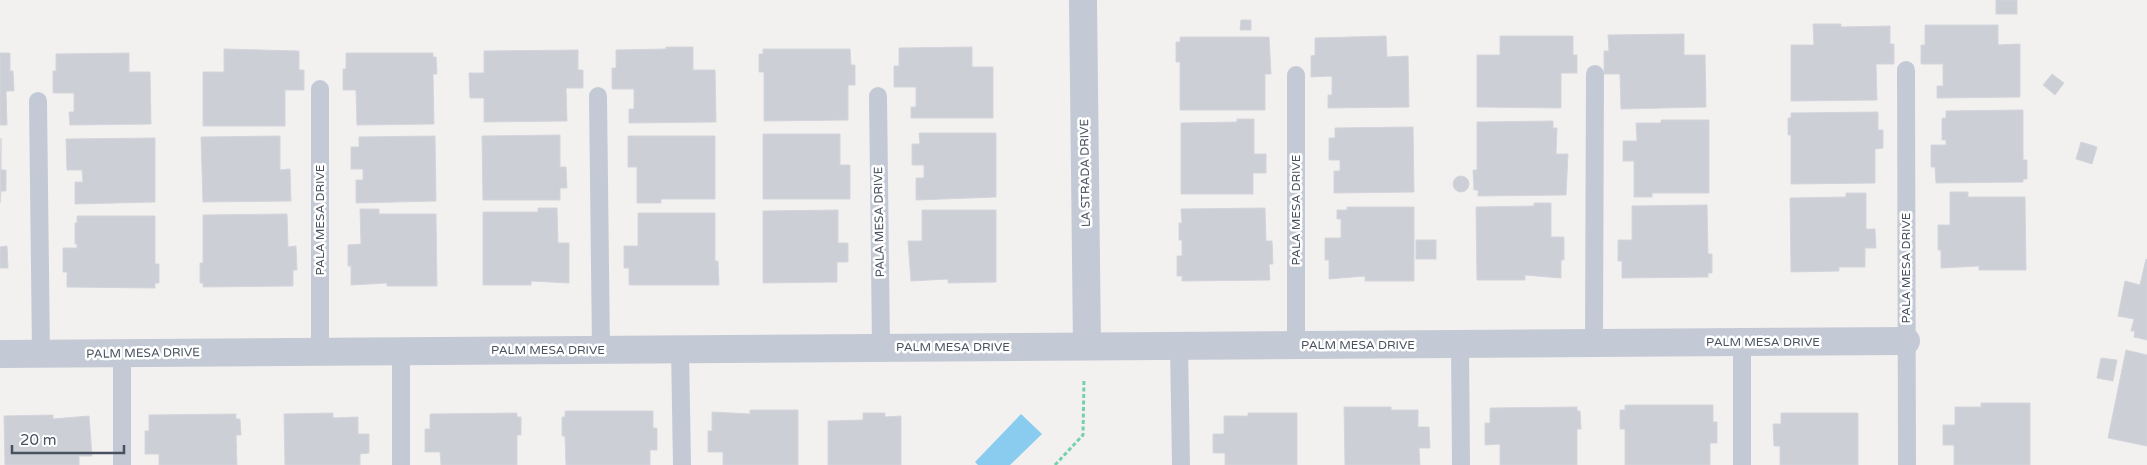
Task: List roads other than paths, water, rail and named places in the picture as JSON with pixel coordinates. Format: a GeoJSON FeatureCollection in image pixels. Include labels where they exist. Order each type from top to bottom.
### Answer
{"type":"FeatureCollection","features":[{"type":"Feature","properties":{"kind":"street","name":"LA STRADA DRIVE"},"geometry":{"type":"LineString","coordinates":[[1083,0],[1087,346]]}},
{"type":"Feature","properties":{"kind":"street","name":"PALM MESA DRIVE"},"geometry":{"type":"LineString","coordinates":[[0,354],[1906,341]]}},
{"type":"Feature","properties":{"kind":"lane","name":"PALA MESA DRIVE"},"geometry":{"type":"LineString","coordinates":[[1906,70],[1907,465]]}},
{"type":"Feature","properties":{"kind":"lane"},"geometry":{"type":"LineString","coordinates":[[1594,343],[1595,74]]}},
{"type":"Feature","properties":{"kind":"lane","name":"PALA MESA DRIVE"},"geometry":{"type":"LineString","coordinates":[[1296,75],[1296,345]]}},
{"type":"Feature","properties":{"kind":"lane","name":"PALA MESA DRIVE"},"geometry":{"type":"LineString","coordinates":[[320,89],[320,351]]}},
{"type":"Feature","properties":{"kind":"lane"},"geometry":{"type":"LineString","coordinates":[[598,96],[601,350]]}},
{"type":"Feature","properties":{"kind":"lane","name":"PALA MESA DRIVE"},"geometry":{"type":"LineString","coordinates":[[878,96],[881,347]]}},
{"type":"Feature","properties":{"kind":"lane"},"geometry":{"type":"LineString","coordinates":[[38,101],[41,354]]}},
{"type":"Feature","properties":{"kind":"lane"},"geometry":{"type":"LineString","coordinates":[[1742,342],[1742,465]]}},
{"type":"Feature","properties":{"kind":"lane"},"geometry":{"type":"LineString","coordinates":[[1460,344],[1461,465]]}},
{"type":"Feature","properties":{"kind":"lane"},"geometry":{"type":"LineString","coordinates":[[1179,346],[1180,465]]}},
{"type":"Feature","properties":{"kind":"lane"},"geometry":{"type":"LineString","coordinates":[[680,349],[682,465]]}},
{"type":"Feature","properties":{"kind":"lane"},"geometry":{"type":"LineString","coordinates":[[400,351],[401,465]]}},
{"type":"Feature","properties":{"kind":"lane"},"geometry":{"type":"LineString","coordinates":[[122,353],[122,465]]}},
{"type":"Feature","properties":{"kind":"water"},"geometry":{"type":"Polygon","coordinates":[[[1021,414],[1042,434],[1010,465],[978,465],[975,462],[1021,414]]]}}]}
